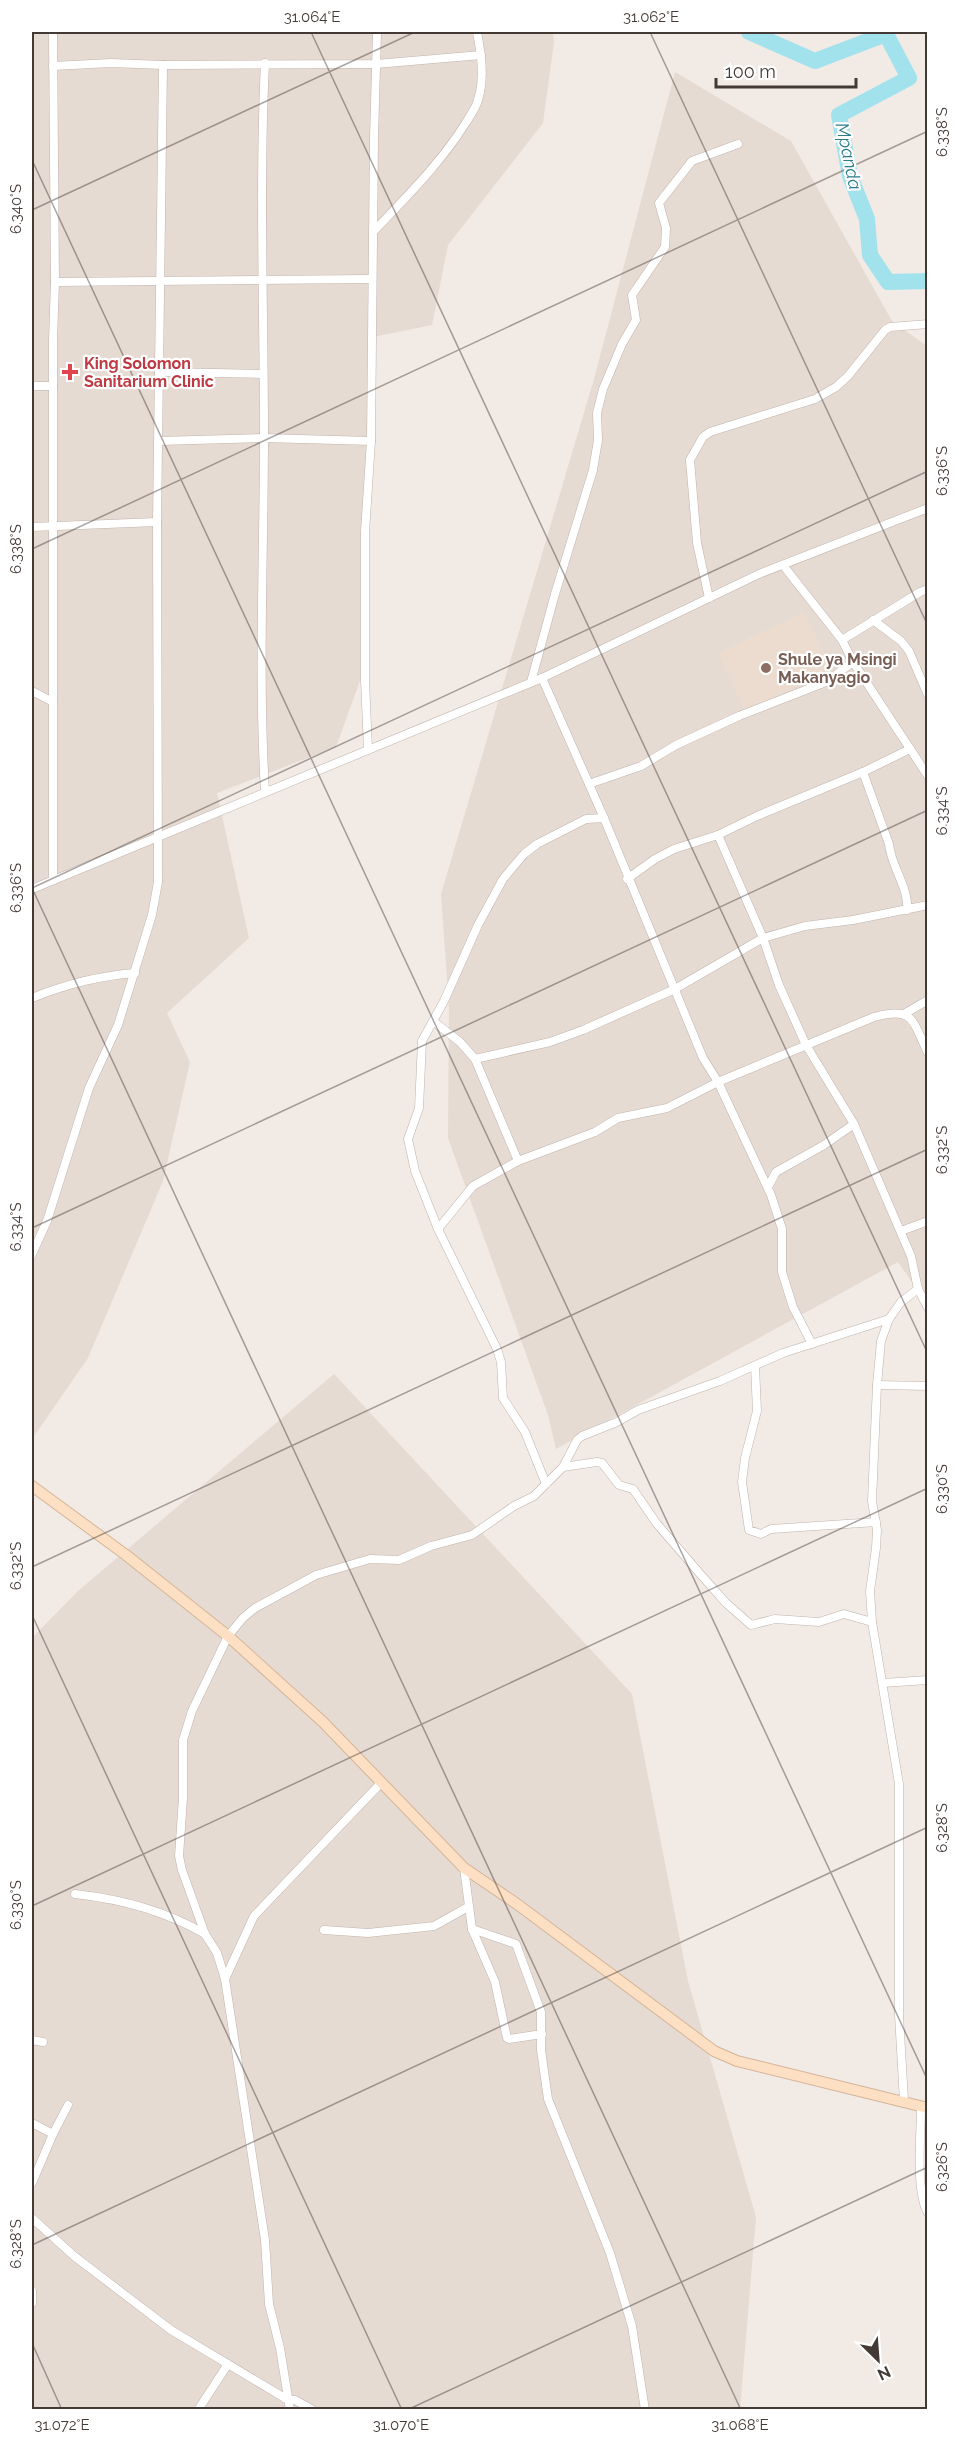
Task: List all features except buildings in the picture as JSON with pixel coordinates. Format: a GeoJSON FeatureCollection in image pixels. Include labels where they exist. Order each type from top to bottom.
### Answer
{"type":"FeatureCollection","features":[{"type":"Feature","properties":{"kind":"street"},"geometry":{"type":"LineString","coordinates":[[52,880],[55,282],[53,32]]}},
{"type":"Feature","properties":{"kind":"street"},"geometry":{"type":"LineString","coordinates":[[368,750],[364,680],[365,532],[371,441],[377,32]]}},
{"type":"Feature","properties":{"kind":"street"},"geometry":{"type":"LineString","coordinates":[[373,232],[427,174],[454,141],[474,110],[480,89],[481,54],[477,32]]}},
{"type":"Feature","properties":{"kind":"street"},"geometry":{"type":"LineString","coordinates":[[53,66],[111,63],[163,65],[376,64],[481,54]]}},
{"type":"Feature","properties":{"kind":"street"},"geometry":{"type":"LineString","coordinates":[[265,63],[261,149],[264,374],[262,734],[265,791]]}},
{"type":"Feature","properties":{"kind":"street"},"geometry":{"type":"LineString","coordinates":[[32,1254],[47,1221],[89,1088],[118,1025],[157,896],[160,836],[157,522],[163,65]]}},
{"type":"Feature","properties":{"kind":"street"},"geometry":{"type":"LineString","coordinates":[[531,682],[593,470],[598,440],[597,413],[603,388],[622,344],[636,320],[632,295],[665,247],[666,228],[659,203],[692,161],[738,144]]}},
{"type":"Feature","properties":{"kind":"street"},"geometry":{"type":"LineString","coordinates":[[55,282],[372,279]]}},
{"type":"Feature","properties":{"kind":"street"},"geometry":{"type":"LineString","coordinates":[[709,597],[697,543],[690,460],[703,437],[720,429],[815,399],[836,387],[848,376],[885,330],[890,327],[927,324]]}},
{"type":"Feature","properties":{"kind":"street"},"geometry":{"type":"LineString","coordinates":[[159,372],[264,374]]}},
{"type":"Feature","properties":{"kind":"street"},"geometry":{"type":"LineString","coordinates":[[32,386],[53,386]]}},
{"type":"Feature","properties":{"kind":"street"},"geometry":{"type":"LineString","coordinates":[[159,441],[264,438],[371,441]]}},
{"type":"Feature","properties":{"kind":"street"},"geometry":{"type":"LineString","coordinates":[[32,889],[542,678],[709,597],[812,552],[927,508]]}},
{"type":"Feature","properties":{"kind":"street"},"geometry":{"type":"LineString","coordinates":[[32,527],[157,522]]}},
{"type":"Feature","properties":{"kind":"street"},"geometry":{"type":"LineString","coordinates":[[786,569],[842,640],[853,662],[927,776]]}},
{"type":"Feature","properties":{"kind":"street"},"geometry":{"type":"LineString","coordinates":[[842,640],[927,589]]}},
{"type":"Feature","properties":{"kind":"street"},"geometry":{"type":"LineString","coordinates":[[873,620],[909,651],[927,695]]}},
{"type":"Feature","properties":{"kind":"street"},"geometry":{"type":"LineString","coordinates":[[589,784],[641,766],[676,745],[739,716],[826,682],[853,662]]}},
{"type":"Feature","properties":{"kind":"street"},"geometry":{"type":"LineString","coordinates":[[542,678],[604,818],[627,879],[703,1058],[718,1082],[768,1187],[781,1222],[782,1272],[793,1307],[812,1344]]}},
{"type":"Feature","properties":{"kind":"street"},"geometry":{"type":"LineString","coordinates":[[32,691],[53,702]]}},
{"type":"Feature","properties":{"kind":"street"},"geometry":{"type":"LineString","coordinates":[[627,879],[674,849],[718,835],[757,816],[863,772],[910,748]]}},
{"type":"Feature","properties":{"kind":"street"},"geometry":{"type":"LineString","coordinates":[[863,772],[889,844],[895,869],[906,893],[906,910]]}},
{"type":"Feature","properties":{"kind":"street"},"geometry":{"type":"LineString","coordinates":[[546,1484],[525,1432],[503,1398],[501,1362],[497,1348],[438,1229],[415,1171],[408,1139],[419,1108],[422,1041],[503,879],[524,854],[537,844],[586,819],[604,818]]}},
{"type":"Feature","properties":{"kind":"street"},"geometry":{"type":"LineString","coordinates":[[718,835],[763,938],[778,985],[806,1045],[854,1124],[911,1256],[918,1289],[927,1308]]}},
{"type":"Feature","properties":{"kind":"street"},"geometry":{"type":"LineString","coordinates":[[475,1059],[550,1042],[583,1030],[675,989],[763,938],[805,926],[927,905]]}},
{"type":"Feature","properties":{"kind":"street"},"geometry":{"type":"LineString","coordinates":[[32,998],[60,987],[100,976],[135,973]]}},
{"type":"Feature","properties":{"kind":"street"},"geometry":{"type":"LineString","coordinates":[[904,1014],[927,1000]]}},
{"type":"Feature","properties":{"kind":"street"},"geometry":{"type":"LineString","coordinates":[[438,1229],[473,1186],[518,1161],[595,1132],[618,1118],[667,1108],[718,1082],[874,1017],[894,1011],[904,1014],[911,1019],[927,1053]]}},
{"type":"Feature","properties":{"kind":"street"},"geometry":{"type":"LineString","coordinates":[[433,1022],[460,1042],[475,1059],[518,1161]]}},
{"type":"Feature","properties":{"kind":"street"},"geometry":{"type":"LineString","coordinates":[[768,1187],[776,1172],[824,1145],[854,1124]]}},
{"type":"Feature","properties":{"kind":"street"},"geometry":{"type":"LineString","coordinates":[[901,1231],[927,1221]]}},
{"type":"Feature","properties":{"kind":"street"},"geometry":{"type":"LineString","coordinates":[[904,2101],[899,2015],[899,1784],[872,1622],[870,1591],[876,1548],[873,1501],[881,1341],[889,1318],[901,1302],[918,1289]]}},
{"type":"Feature","properties":{"kind":"street"},"geometry":{"type":"LineString","coordinates":[[290,2409],[280,2348],[269,2304],[265,2240],[225,1979],[217,1953],[205,1934],[179,1856],[183,1798],[183,1740],[192,1711],[228,1636],[255,1608],[316,1575],[370,1559],[399,1560],[431,1546],[472,1535],[514,1506],[534,1496],[563,1467],[577,1440],[582,1436],[617,1422],[638,1410],[720,1381],[812,1344],[889,1318]]}},
{"type":"Feature","properties":{"kind":"street"},"geometry":{"type":"LineString","coordinates":[[755,1366],[757,1411],[742,1482],[749,1530],[760,1534],[771,1529],[876,1522]]}},
{"type":"Feature","properties":{"kind":"street"},"geometry":{"type":"LineString","coordinates":[[877,1386],[927,1386]]}},
{"type":"Feature","properties":{"kind":"street"},"geometry":{"type":"LineString","coordinates":[[563,1467],[597,1462],[602,1464],[620,1485],[633,1489],[657,1524],[702,1576],[726,1603],[751,1625],[775,1619],[819,1622],[844,1614],[872,1622]]}},
{"type":"Feature","properties":{"kind":"street"},"geometry":{"type":"LineString","coordinates":[[32,1486],[126,1555],[228,1636],[323,1722],[464,1868],[517,1904],[714,2050],[737,2061],[821,2083],[904,2101],[924,2108],[920,2186],[927,2213]]}},
{"type":"Feature","properties":{"kind":"street"},"geometry":{"type":"LineString","coordinates":[[883,1683],[927,1680]]}},
{"type":"Feature","properties":{"kind":"street"},"geometry":{"type":"LineString","coordinates":[[225,1979],[254,1916],[381,1783]]}},
{"type":"Feature","properties":{"kind":"street"},"geometry":{"type":"LineString","coordinates":[[464,1868],[472,1929],[498,1990],[507,2038],[542,2034]]}},
{"type":"Feature","properties":{"kind":"street"},"geometry":{"type":"LineString","coordinates":[[75,1894],[97,1896],[157,1912],[186,1923],[205,1934]]}},
{"type":"Feature","properties":{"kind":"street"},"geometry":{"type":"LineString","coordinates":[[324,1930],[368,1933],[434,1926],[468,1907]]}},
{"type":"Feature","properties":{"kind":"street"},"geometry":{"type":"LineString","coordinates":[[472,1929],[516,1944],[541,2012],[541,2050],[548,2099],[610,2253],[632,2326],[645,2409]]}},
{"type":"Feature","properties":{"kind":"street"},"geometry":{"type":"LineString","coordinates":[[32,2040],[43,2042]]}},
{"type":"Feature","properties":{"kind":"street"},"geometry":{"type":"LineString","coordinates":[[32,2183],[68,2105]]}},
{"type":"Feature","properties":{"kind":"street"},"geometry":{"type":"LineString","coordinates":[[32,2122],[53,2134]]}},
{"type":"Feature","properties":{"kind":"street"},"geometry":{"type":"LineString","coordinates":[[32,2218],[56,2242],[171,2330],[288,2400],[295,2400],[314,2409]]}},
{"type":"Feature","properties":{"kind":"street"},"geometry":{"type":"LineString","coordinates":[[32,2291],[32,2303]]}},
{"type":"Feature","properties":{"kind":"street"},"geometry":{"type":"LineString","coordinates":[[198,2409],[228,2364]]}},
{"type":"Feature","properties":{"kind":"shaded area"},"geometry":{"type":"Polygon","coordinates":[[[32,32],[553,32],[554,42],[543,123],[448,245],[432,325],[373,337],[366,664],[336,747],[217,793],[249,938],[167,1013],[190,1062],[163,1181],[88,1358],[32,1439],[32,32]]]}},
{"type":"Feature","properties":{"kind":"shaded area"},"geometry":{"type":"Polygon","coordinates":[[[675,72],[791,141],[892,321],[927,346],[927,1304],[898,1262],[556,1449],[548,1415],[448,1138],[449,1007],[441,894],[594,379],[675,72]]]}},
{"type":"Feature","properties":{"kind":"shaded area"},"geometry":{"type":"Polygon","coordinates":[[[804,612],[832,670],[745,711],[718,653],[804,612]]]}},
{"type":"Feature","properties":{"kind":"shaded area"},"geometry":{"type":"Polygon","coordinates":[[[334,1374],[632,1694],[688,1981],[756,2217],[740,2409],[32,2409],[32,1638],[78,1591],[334,1374]]]}},
{"type":"Feature","properties":{"kind":"waterway","name":"Mpanda"},"geometry":{"type":"LineString","coordinates":[[749,32],[815,61],[886,34],[909,78],[839,115],[850,176],[867,219],[870,255],[888,282],[928,281]]}},
{"type":"Feature","properties":{"kind":"place","name":"King Solomon Sanitarium Clinic"},"geometry":{"type":"Point","coordinates":[70,372]}},
{"type":"Feature","properties":{"kind":"place","name":"Shule ya Msingi Makanyagio"},"geometry":{"type":"Point","coordinates":[766,668]}}]}
